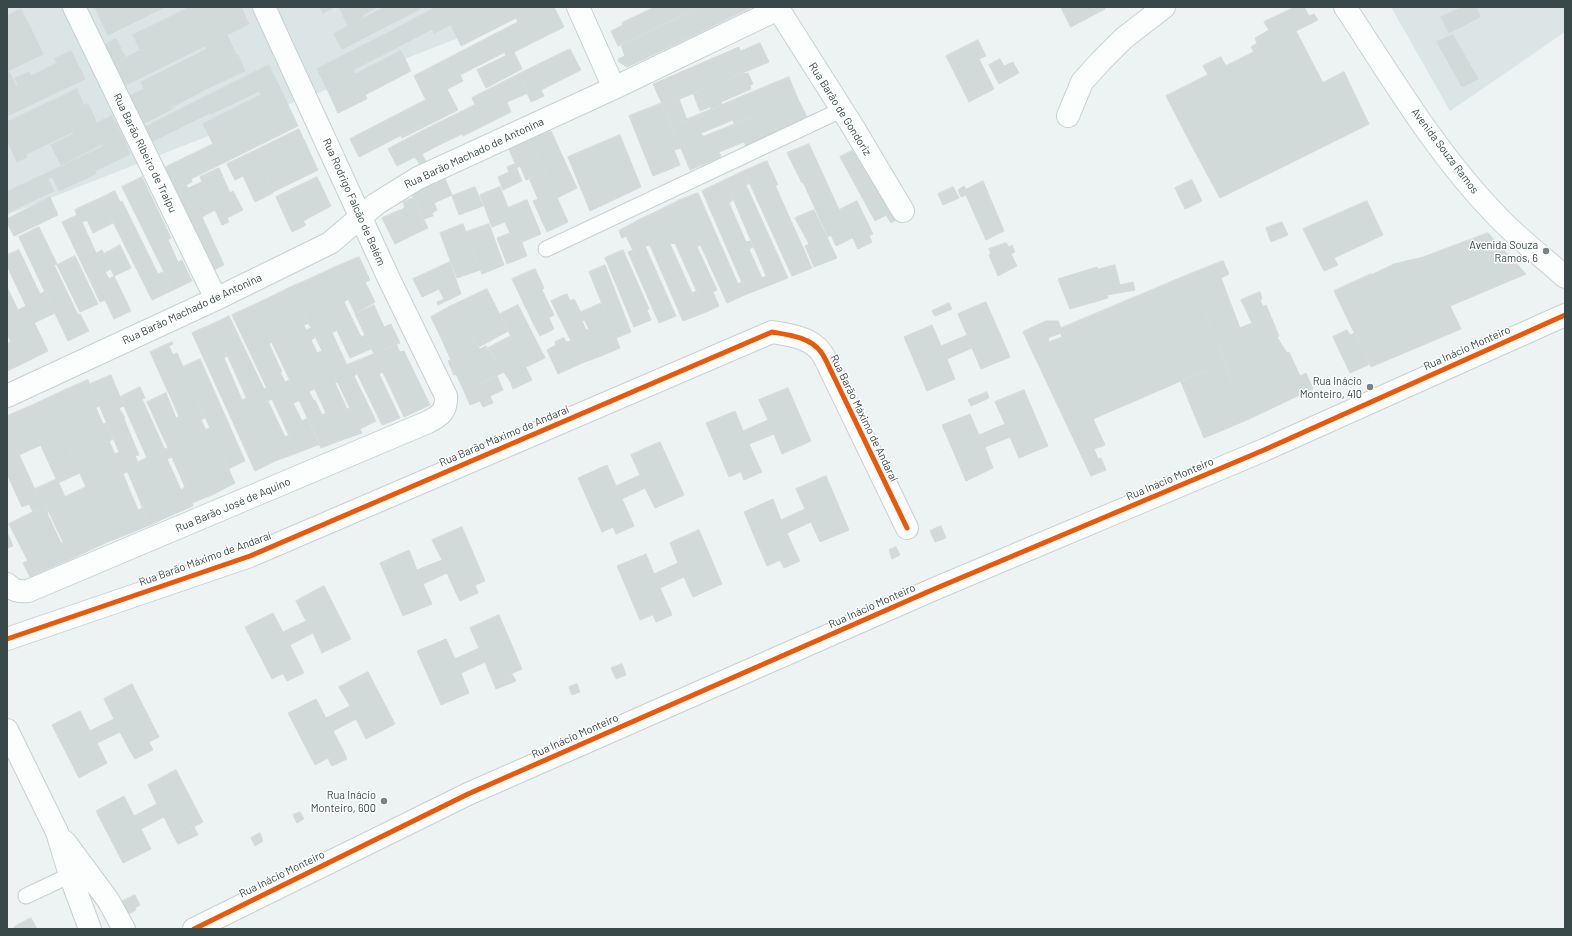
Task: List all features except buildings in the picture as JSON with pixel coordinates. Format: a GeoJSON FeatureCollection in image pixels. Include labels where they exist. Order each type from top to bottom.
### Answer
{"type":"FeatureCollection","features":[{"type":"Feature","properties":{"kind":"street","name":"Rua Barão Ribeiro de Traipu"},"geometry":{"type":"LineString","coordinates":[[74,7],[216,298]]}},
{"type":"Feature","properties":{"kind":"street","name":"Rua Rodrigo Falcão de Belém"},"geometry":{"type":"LineString","coordinates":[[264,7],[389,279],[446,396]]}},
{"type":"Feature","properties":{"kind":"street"},"geometry":{"type":"LineString","coordinates":[[578,7],[614,88]]}},
{"type":"Feature","properties":{"kind":"street"},"geometry":{"type":"LineString","coordinates":[[1068,116],[1082,82],[1124,38],[1164,7]]}},
{"type":"Feature","properties":{"kind":"street","name":"Avenida Souza Ramos"},"geometry":{"type":"LineString","coordinates":[[1345,7],[1422,123],[1462,177],[1495,215],[1565,277]]}},
{"type":"Feature","properties":{"kind":"street","name":"Rua Barão Machado de Antonina"},"geometry":{"type":"LineString","coordinates":[[7,396],[330,243],[376,204],[418,178],[614,88],[778,8]]}},
{"type":"Feature","properties":{"kind":"street","name":"Rua Barão de Gondoriz"},"geometry":{"type":"LineString","coordinates":[[778,8],[853,127],[903,211]]}},
{"type":"Feature","properties":{"kind":"street","name":"Rua Inácio Monteiro"},"geometry":{"type":"LineString","coordinates":[[194,929],[468,794],[932,590],[1264,450],[1565,315]]}},
{"type":"Feature","properties":{"kind":"street","name":"Rua Barão Máximo de Andaraí"},"geometry":{"type":"LineString","coordinates":[[7,638],[250,556],[772,332],[792,335],[809,341],[820,351],[833,375],[906,528]]}},
{"type":"Feature","properties":{"kind":"street","name":"Rua Barão José de Aquino"},"geometry":{"type":"LineString","coordinates":[[7,584],[12,590],[20,592],[28,591],[428,422],[439,416],[444,410],[446,396]]}},
{"type":"Feature","properties":{"kind":"street"},"geometry":{"type":"LineString","coordinates":[[7,730],[78,872],[90,929]]}},
{"type":"Feature","properties":{"kind":"street"},"geometry":{"type":"LineString","coordinates":[[78,872],[108,900],[124,929]]}},
{"type":"Feature","properties":{"kind":"lane"},"geometry":{"type":"LineString","coordinates":[[546,249],[841,110]]}},
{"type":"Feature","properties":{"kind":"lane"},"geometry":{"type":"LineString","coordinates":[[26,896],[78,872]]}},
{"type":"Feature","properties":{"kind":"shaded area"},"geometry":{"type":"Polygon","coordinates":[[[7,7],[537,7],[7,215],[7,7]]]}},
{"type":"Feature","properties":{"kind":"shaded area"},"geometry":{"type":"Polygon","coordinates":[[[1391,7],[1565,7],[1565,32],[1450,111],[1391,7]]]}},
{"type":"Feature","properties":{"kind":"cycle path"},"geometry":{"type":"LineString","coordinates":[[194,929],[468,794],[932,590],[1264,450],[1565,315]]}},
{"type":"Feature","properties":{"kind":"cycle path"},"geometry":{"type":"LineString","coordinates":[[7,639],[250,556],[772,332],[805,340],[821,352],[907,528]]}},
{"type":"Feature","properties":{"kind":"place","name":"Avenida Souza Ramos, 6"},"geometry":{"type":"Point","coordinates":[1546,251]}},
{"type":"Feature","properties":{"kind":"place","name":"Rua Inácio Monteiro, 410"},"geometry":{"type":"Point","coordinates":[1370,387]}},
{"type":"Feature","properties":{"kind":"place","name":"Rua Inácio Monteiro, 600"},"geometry":{"type":"Point","coordinates":[384,801]}}]}
